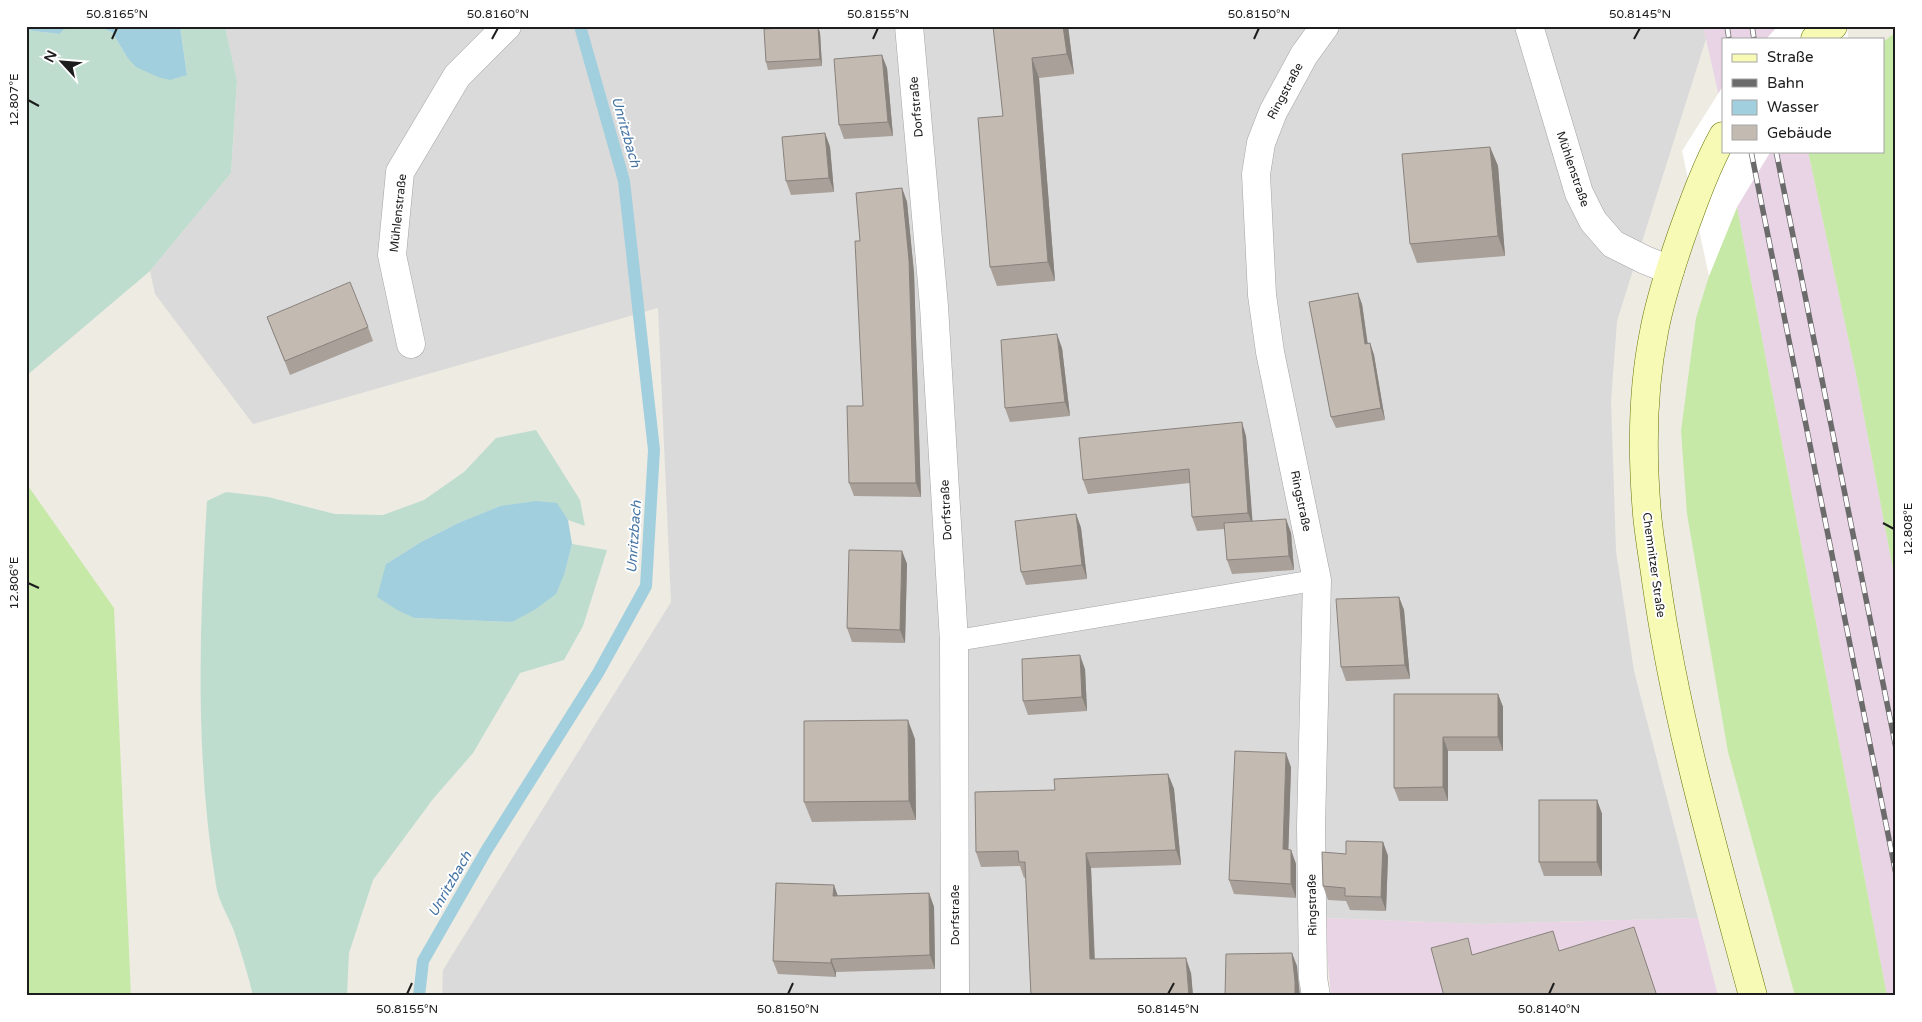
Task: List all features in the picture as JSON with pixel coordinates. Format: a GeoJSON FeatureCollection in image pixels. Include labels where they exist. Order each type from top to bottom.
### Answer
{"type":"FeatureCollection","features":[{"type":"Feature","properties":{"kind":"main road"},"geometry":{"type":"LineString","coordinates":[[1816,38],[1833,26]]}},
{"type":"Feature","properties":{"kind":"main road","name":"Chemnitzer Straße"},"geometry":{"type":"LineString","coordinates":[[1722,138],[1713,154],[1693,203],[1670,270],[1654,332],[1648,377],[1644,449],[1647,516],[1664,632],[1685,740],[1753,996]]}},
{"type":"Feature","properties":{"kind":"street","name":"Mühlenstraße"},"geometry":{"type":"LineString","coordinates":[[410,344],[392,255],[400,172],[457,76],[507,26]]}},
{"type":"Feature","properties":{"kind":"street","name":"Dorfstraße"},"geometry":{"type":"LineString","coordinates":[[909,26],[934,306],[954,641],[955,996]]}},
{"type":"Feature","properties":{"kind":"street","name":"Ringstraße"},"geometry":{"type":"LineString","coordinates":[[1316,996],[1313,978],[1311,826],[1317,580],[1270,352],[1262,295],[1256,174],[1261,143],[1273,112],[1304,55],[1325,26]]}},
{"type":"Feature","properties":{"kind":"street","name":"Mühlenstraße"},"geometry":{"type":"LineString","coordinates":[[1529,26],[1579,192],[1593,221],[1614,244],[1670,270]]}},
{"type":"Feature","properties":{"kind":"lane"},"geometry":{"type":"LineString","coordinates":[[954,641],[1317,580]]}},
{"type":"Feature","properties":{"kind":"shaded area"},"geometry":{"type":"Polygon","coordinates":[[[225,26],[1703,26],[1706,39],[1617,321],[1611,401],[1616,551],[1634,671],[1698,918],[1480,924],[1324,918],[1306,996],[442,996],[443,970],[671,602],[658,308],[253,424],[155,294],[150,271],[231,173],[237,81],[225,26]]]}},
{"type":"Feature","properties":{"kind":"shaded area"},"geometry":{"type":"Polygon","coordinates":[[[1703,26],[1774,26],[1777,38],[1722,38],[1722,116],[1703,26]]]}},
{"type":"Feature","properties":{"kind":"shaded area"},"geometry":{"type":"Polygon","coordinates":[[[1728,152],[1808,152],[1856,374],[1896,585],[1896,996],[1887,996],[1728,152]]]}},
{"type":"Feature","properties":{"kind":"shaded area"},"geometry":{"type":"Polygon","coordinates":[[[1324,918],[1480,924],[1698,918],[1718,996],[1331,996],[1324,918]]]}},
{"type":"Feature","properties":{"kind":"green space"},"geometry":{"type":"Polygon","coordinates":[[[68,26],[97,26],[112,32],[127,57],[187,74],[180,26],[225,26],[237,81],[231,173],[150,271],[26,376],[26,29],[58,34],[68,26]]]}},
{"type":"Feature","properties":{"kind":"green space"},"geometry":{"type":"Polygon","coordinates":[[[1896,32],[1896,585],[1856,374],[1808,152],[1884,152],[1884,41],[1896,32]]]}},
{"type":"Feature","properties":{"kind":"green space"},"geometry":{"type":"Polygon","coordinates":[[[1737,207],[1887,996],[1795,996],[1728,752],[1687,514],[1681,431],[1696,318],[1709,276],[1737,207]]]}},
{"type":"Feature","properties":{"kind":"green space"},"geometry":{"type":"Polygon","coordinates":[[[536,430],[580,500],[585,526],[568,520],[556,503],[500,506],[458,523],[421,542],[386,564],[415,618],[512,622],[565,572],[572,544],[607,550],[583,626],[564,660],[520,673],[473,753],[433,799],[373,880],[349,953],[347,996],[253,996],[234,931],[217,891],[209,837],[202,741],[201,693],[202,597],[207,501],[226,492],[268,497],[335,514],[383,515],[424,500],[464,472],[496,438],[536,430]]]}},
{"type":"Feature","properties":{"kind":"green space"},"geometry":{"type":"Polygon","coordinates":[[[26,483],[114,608],[131,996],[26,996],[26,483]]]}},
{"type":"Feature","properties":{"kind":"water"},"geometry":{"type":"Polygon","coordinates":[[[26,26],[68,26],[59,34],[34,31],[26,29],[26,26]]]}},
{"type":"Feature","properties":{"kind":"water"},"geometry":{"type":"Polygon","coordinates":[[[97,26],[180,26],[187,75],[170,80],[136,67],[127,57],[112,32],[97,26]]]}},
{"type":"Feature","properties":{"kind":"water"},"geometry":{"type":"Polygon","coordinates":[[[536,501],[557,503],[568,520],[572,544],[565,572],[556,594],[536,609],[512,622],[415,618],[399,611],[377,597],[386,564],[421,542],[458,523],[500,506],[536,501]]]}},
{"type":"Feature","properties":{"kind":"pier"},"geometry":{"type":"Polygon","coordinates":[[[1778,26],[1847,26],[1848,38],[1767,38],[1778,26]]]}},
{"type":"Feature","properties":{"kind":"pier"},"geometry":{"type":"Polygon","coordinates":[[[1722,88],[1722,152],[1770,152],[1737,207],[1709,276],[1682,151],[1722,88]]]}},
{"type":"Feature","properties":{"kind":"building"},"geometry":{"type":"Polygon","coordinates":[[[818,26],[820,59],[766,62],[764,29],[818,26]]]}},
{"type":"Feature","properties":{"kind":"building"},"geometry":{"type":"Polygon","coordinates":[[[993,26],[1063,26],[1067,54],[1032,58],[1048,262],[990,267],[978,118],[1003,116],[993,26]]]}},
{"type":"Feature","properties":{"kind":"building"},"geometry":{"type":"Polygon","coordinates":[[[882,55],[888,122],[839,125],[834,59],[882,55]]]}},
{"type":"Feature","properties":{"kind":"building"},"geometry":{"type":"Polygon","coordinates":[[[825,133],[829,178],[786,181],[782,137],[825,133]]]}},
{"type":"Feature","properties":{"kind":"building"},"geometry":{"type":"Polygon","coordinates":[[[1490,147],[1498,236],[1410,244],[1402,154],[1490,147]]]}},
{"type":"Feature","properties":{"kind":"building"},"geometry":{"type":"Polygon","coordinates":[[[902,188],[909,260],[916,483],[849,483],[847,406],[863,406],[855,241],[860,241],[856,193],[902,188]]]}},
{"type":"Feature","properties":{"kind":"building"},"geometry":{"type":"Polygon","coordinates":[[[350,282],[368,327],[285,361],[267,317],[350,282]]]}},
{"type":"Feature","properties":{"kind":"building"},"geometry":{"type":"Polygon","coordinates":[[[1358,293],[1365,344],[1370,343],[1381,408],[1331,417],[1309,302],[1358,293]]]}},
{"type":"Feature","properties":{"kind":"building"},"geometry":{"type":"Polygon","coordinates":[[[1057,334],[1065,402],[1005,408],[1001,340],[1057,334]]]}},
{"type":"Feature","properties":{"kind":"building"},"geometry":{"type":"Polygon","coordinates":[[[1242,422],[1248,513],[1192,517],[1189,469],[1083,480],[1079,438],[1242,422]]]}},
{"type":"Feature","properties":{"kind":"building"},"geometry":{"type":"Polygon","coordinates":[[[1076,514],[1082,565],[1021,572],[1015,521],[1076,514]]]}},
{"type":"Feature","properties":{"kind":"building"},"geometry":{"type":"Polygon","coordinates":[[[1286,519],[1289,556],[1227,560],[1224,523],[1286,519]]]}},
{"type":"Feature","properties":{"kind":"building"},"geometry":{"type":"Polygon","coordinates":[[[849,550],[902,551],[900,630],[847,628],[849,550]]]}},
{"type":"Feature","properties":{"kind":"building"},"geometry":{"type":"Polygon","coordinates":[[[1399,597],[1405,665],[1341,667],[1336,599],[1399,597]]]}},
{"type":"Feature","properties":{"kind":"building"},"geometry":{"type":"Polygon","coordinates":[[[1080,655],[1082,697],[1023,701],[1022,659],[1080,655]]]}},
{"type":"Feature","properties":{"kind":"building"},"geometry":{"type":"Polygon","coordinates":[[[1394,694],[1498,694],[1498,737],[1443,737],[1443,787],[1394,788],[1394,694]]]}},
{"type":"Feature","properties":{"kind":"building"},"geometry":{"type":"Polygon","coordinates":[[[908,720],[909,801],[804,802],[804,721],[908,720]]]}},
{"type":"Feature","properties":{"kind":"building"},"geometry":{"type":"Polygon","coordinates":[[[1235,751],[1286,753],[1283,849],[1291,850],[1291,884],[1229,880],[1235,751]]]}},
{"type":"Feature","properties":{"kind":"building"},"geometry":{"type":"Polygon","coordinates":[[[1168,774],[1176,850],[1086,853],[1090,959],[1186,958],[1189,996],[1031,996],[1025,862],[1019,862],[1018,851],[976,852],[975,792],[1055,790],[1054,779],[1168,774]]]}},
{"type":"Feature","properties":{"kind":"building"},"geometry":{"type":"Polygon","coordinates":[[[1539,800],[1597,800],[1597,862],[1539,862],[1539,800]]]}},
{"type":"Feature","properties":{"kind":"building"},"geometry":{"type":"Polygon","coordinates":[[[1346,841],[1383,842],[1381,897],[1345,896],[1345,888],[1323,886],[1322,852],[1346,854],[1346,841]]]}},
{"type":"Feature","properties":{"kind":"building"},"geometry":{"type":"Polygon","coordinates":[[[776,883],[834,885],[833,896],[929,893],[930,955],[831,959],[831,963],[773,961],[776,883]]]}},
{"type":"Feature","properties":{"kind":"building"},"geometry":{"type":"Polygon","coordinates":[[[1634,927],[1657,996],[1444,996],[1431,948],[1468,938],[1472,955],[1553,931],[1559,951],[1634,927]]]}},
{"type":"Feature","properties":{"kind":"building"},"geometry":{"type":"Polygon","coordinates":[[[1292,953],[1295,996],[1225,996],[1226,954],[1292,953]]]}},
{"type":"Feature","properties":{"kind":"waterway","name":"Unritzbach"},"geometry":{"type":"LineString","coordinates":[[419,996],[423,961],[486,851],[598,673],[646,586],[654,450],[624,181],[580,26]]}},
{"type":"Feature","properties":{"kind":"railway"},"geometry":{"type":"LineString","coordinates":[[1727,26],[1729,38]]}},
{"type":"Feature","properties":{"kind":"railway"},"geometry":{"type":"LineString","coordinates":[[1752,26],[1754,38]]}},
{"type":"Feature","properties":{"kind":"railway"},"geometry":{"type":"LineString","coordinates":[[1751,152],[1896,874]]}},
{"type":"Feature","properties":{"kind":"railway"},"geometry":{"type":"LineString","coordinates":[[1776,152],[1896,748]]}}]}
